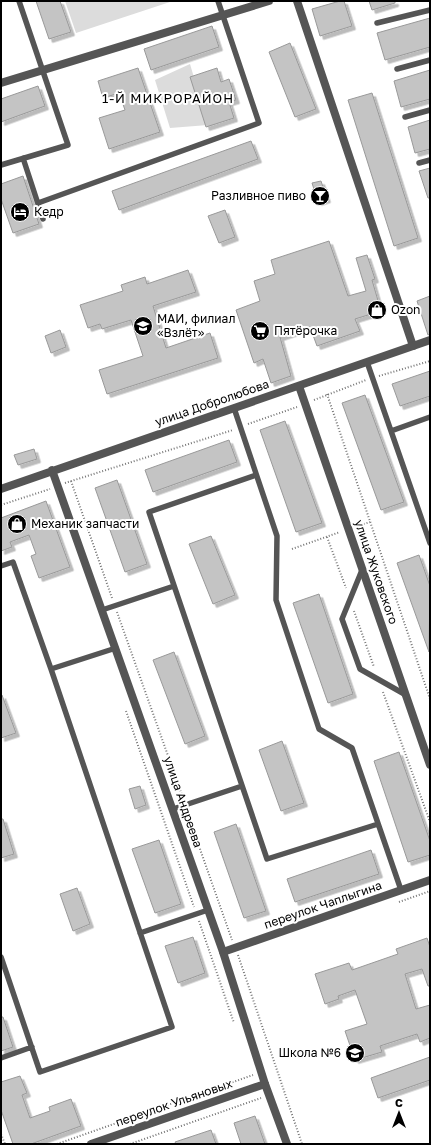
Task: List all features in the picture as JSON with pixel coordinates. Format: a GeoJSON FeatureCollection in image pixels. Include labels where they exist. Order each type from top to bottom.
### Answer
{"type":"FeatureCollection","features":[{"type":"Feature","properties":{"kind":"street"},"geometry":{"type":"LineString","coordinates":[[297,1],[413,346]]}},
{"type":"Feature","properties":{"kind":"street"},"geometry":{"type":"LineString","coordinates":[[1,83],[266,2]]}},
{"type":"Feature","properties":{"kind":"street","name":"улица Добролюбова"},"geometry":{"type":"LineString","coordinates":[[1,489],[52,470],[430,340]]}},
{"type":"Feature","properties":{"kind":"street","name":"улица Жуковского"},"geometry":{"type":"LineString","coordinates":[[298,386],[306,404],[430,765]]}},
{"type":"Feature","properties":{"kind":"street","name":"улица Андреева"},"geometry":{"type":"LineString","coordinates":[[52,470],[223,952],[261,1085],[287,1144]]}},
{"type":"Feature","properties":{"kind":"street","name":"переулок Чаплыгина"},"geometry":{"type":"LineString","coordinates":[[223,952],[430,880]]}},
{"type":"Feature","properties":{"kind":"street","name":"переулок Ульяновых"},"geometry":{"type":"LineString","coordinates":[[96,1143],[261,1085]]}},
{"type":"Feature","properties":{"kind":"lane"},"geometry":{"type":"LineString","coordinates":[[1,164],[68,146],[19,1]]}},
{"type":"Feature","properties":{"kind":"lane"},"geometry":{"type":"LineString","coordinates":[[38,203],[259,123],[218,1]]}},
{"type":"Feature","properties":{"kind":"lane"},"geometry":{"type":"LineString","coordinates":[[377,23],[430,10]]}},
{"type":"Feature","properties":{"kind":"lane"},"geometry":{"type":"LineString","coordinates":[[397,69],[430,60]]}},
{"type":"Feature","properties":{"kind":"lane"},"geometry":{"type":"LineString","coordinates":[[406,117],[430,110]]}},
{"type":"Feature","properties":{"kind":"lane"},"geometry":{"type":"LineString","coordinates":[[23,158],[43,219]]}},
{"type":"Feature","properties":{"kind":"lane"},"geometry":{"type":"LineString","coordinates":[[419,163],[430,160]]}},
{"type":"Feature","properties":{"kind":"lane"},"geometry":{"type":"LineString","coordinates":[[367,362],[430,543]]}},
{"type":"Feature","properties":{"kind":"lane"},"geometry":{"type":"LineString","coordinates":[[234,408],[277,536],[276,600],[319,729],[352,748],[401,890]]}},
{"type":"Feature","properties":{"kind":"lane"},"geometry":{"type":"LineString","coordinates":[[391,431],[430,417]]}},
{"type":"Feature","properties":{"kind":"lane"},"geometry":{"type":"LineString","coordinates":[[256,475],[149,512],[267,860],[378,824]]}},
{"type":"Feature","properties":{"kind":"lane"},"geometry":{"type":"LineString","coordinates":[[1,566],[13,562],[51,669],[172,1027],[40,1072],[1,957]]}},
{"type":"Feature","properties":{"kind":"lane"},"geometry":{"type":"LineString","coordinates":[[362,570],[342,619],[360,669],[406,695]]}},
{"type":"Feature","properties":{"kind":"lane"},"geometry":{"type":"LineString","coordinates":[[102,610],[174,586]]}},
{"type":"Feature","properties":{"kind":"lane"},"geometry":{"type":"LineString","coordinates":[[51,669],[116,648]]}},
{"type":"Feature","properties":{"kind":"lane"},"geometry":{"type":"LineString","coordinates":[[173,809],[242,786]]}},
{"type":"Feature","properties":{"kind":"lane"},"geometry":{"type":"LineString","coordinates":[[140,933],[208,910]]}},
{"type":"Feature","properties":{"kind":"lane"},"geometry":{"type":"LineString","coordinates":[[1,1058],[32,1047]]}},
{"type":"Feature","properties":{"kind":"path"},"geometry":{"type":"LineString","coordinates":[[1,506],[58,485],[240,427],[306,404],[327,394],[372,378],[430,361]]}},
{"type":"Feature","properties":{"kind":"path"},"geometry":{"type":"LineString","coordinates":[[327,394],[430,699]]}},
{"type":"Feature","properties":{"kind":"path"},"geometry":{"type":"LineString","coordinates":[[49,489],[52,496]]}},
{"type":"Feature","properties":{"kind":"path"},"geometry":{"type":"LineString","coordinates":[[292,549],[370,522]]}},
{"type":"Feature","properties":{"kind":"path"},"geometry":{"type":"LineString","coordinates":[[124,704],[235,1024]]}},
{"type":"Feature","properties":{"kind":"path"},"geometry":{"type":"LineString","coordinates":[[250,1068],[252,1075],[261,1085],[261,1098],[263,1105]]}},
{"type":"Feature","properties":{"kind":"path"},"geometry":{"type":"LineString","coordinates":[[57,1144],[252,1075]]}},
{"type":"Feature","properties":{"kind":"path"},"geometry":{"type":"LineString","coordinates":[[130,1144],[261,1098]]}},
{"type":"Feature","properties":{"kind":"path"},"geometry":{"type":"LineString","coordinates":[[1,1134],[5,1144]]}},
{"type":"Feature","properties":{"kind":"shaded area"},"geometry":{"type":"Polygon","coordinates":[[[65,1],[173,1],[76,33],[65,1]]]}},
{"type":"Feature","properties":{"kind":"shaded area"},"geometry":{"type":"Polygon","coordinates":[[[190,64],[208,125],[170,128],[155,80],[190,64]]]}},
{"type":"Feature","properties":{"kind":"building"},"geometry":{"type":"Polygon","coordinates":[[[36,1],[60,1],[71,32],[49,39],[36,1]]]}},
{"type":"Feature","properties":{"kind":"building"},"geometry":{"type":"Polygon","coordinates":[[[344,1],[352,26],[320,36],[312,9],[344,1]]]}},
{"type":"Feature","properties":{"kind":"building"},"geometry":{"type":"Polygon","coordinates":[[[369,1],[395,1],[395,3],[372,10],[369,1]]]}},
{"type":"Feature","properties":{"kind":"building"},"geometry":{"type":"Polygon","coordinates":[[[430,18],[430,47],[385,60],[377,33],[430,18]]]}},
{"type":"Feature","properties":{"kind":"building"},"geometry":{"type":"Polygon","coordinates":[[[212,26],[219,47],[151,70],[144,49],[212,26]]]}},
{"type":"Feature","properties":{"kind":"building"},"geometry":{"type":"Polygon","coordinates":[[[290,43],[316,109],[295,117],[269,52],[290,43]]]}},
{"type":"Feature","properties":{"kind":"building"},"geometry":{"type":"Polygon","coordinates":[[[138,68],[160,132],[109,149],[99,118],[125,110],[119,93],[103,98],[98,81],[138,68]]]}},
{"type":"Feature","properties":{"kind":"building"},"geometry":{"type":"Polygon","coordinates":[[[217,68],[221,82],[229,79],[236,100],[229,102],[234,118],[206,127],[190,77],[217,68]]]}},
{"type":"Feature","properties":{"kind":"building"},"geometry":{"type":"Polygon","coordinates":[[[430,70],[430,99],[401,107],[394,81],[430,70]]]}},
{"type":"Feature","properties":{"kind":"building"},"geometry":{"type":"Polygon","coordinates":[[[38,86],[45,106],[1,122],[1,99],[38,86]]]}},
{"type":"Feature","properties":{"kind":"building"},"geometry":{"type":"Polygon","coordinates":[[[372,93],[418,238],[394,246],[348,100],[372,93]]]}},
{"type":"Feature","properties":{"kind":"building"},"geometry":{"type":"Polygon","coordinates":[[[430,120],[430,149],[415,153],[408,127],[430,120]]]}},
{"type":"Feature","properties":{"kind":"building"},"geometry":{"type":"Polygon","coordinates":[[[251,141],[258,159],[119,210],[112,191],[251,141]]]}},
{"type":"Feature","properties":{"kind":"building"},"geometry":{"type":"Polygon","coordinates":[[[430,168],[430,198],[428,198],[419,171],[430,168]]]}},
{"type":"Feature","properties":{"kind":"building","name":"Кедр"},"geometry":{"type":"Polygon","coordinates":[[[23,176],[39,224],[13,233],[1,199],[1,184],[23,176]]]}},
{"type":"Feature","properties":{"kind":"building"},"geometry":{"type":"Polygon","coordinates":[[[321,181],[327,199],[318,202],[312,183],[321,181]]]}},
{"type":"Feature","properties":{"kind":"building"},"geometry":{"type":"Polygon","coordinates":[[[225,210],[235,237],[219,243],[208,216],[225,210]]]}},
{"type":"Feature","properties":{"kind":"building"},"geometry":{"type":"Polygon","coordinates":[[[329,241],[348,296],[366,291],[356,258],[367,255],[375,279],[372,280],[381,311],[355,319],[360,331],[317,346],[310,327],[280,337],[291,376],[271,383],[263,359],[254,363],[236,310],[260,301],[254,281],[275,274],[271,260],[329,241]]]}},
{"type":"Feature","properties":{"kind":"building"},"geometry":{"type":"Polygon","coordinates":[[[188,270],[196,292],[153,306],[166,348],[210,333],[218,358],[107,394],[99,370],[143,356],[131,320],[102,329],[100,324],[88,328],[80,305],[123,291],[121,285],[145,277],[147,284],[188,270]]]}},
{"type":"Feature","properties":{"kind":"building"},"geometry":{"type":"Polygon","coordinates":[[[430,296],[430,334],[428,335],[417,301],[430,296]]]}},
{"type":"Feature","properties":{"kind":"building"},"geometry":{"type":"Polygon","coordinates":[[[60,330],[66,347],[51,353],[45,336],[60,330]]]}},
{"type":"Feature","properties":{"kind":"building"},"geometry":{"type":"Polygon","coordinates":[[[430,371],[430,396],[400,406],[392,384],[430,371]]]}},
{"type":"Feature","properties":{"kind":"building"},"geometry":{"type":"Polygon","coordinates":[[[365,395],[404,502],[381,510],[342,403],[365,395]]]}},
{"type":"Feature","properties":{"kind":"building"},"geometry":{"type":"Polygon","coordinates":[[[285,421],[322,523],[296,532],[260,430],[285,421]]]}},
{"type":"Feature","properties":{"kind":"building"},"geometry":{"type":"Polygon","coordinates":[[[229,440],[237,462],[153,492],[145,470],[229,440]]]}},
{"type":"Feature","properties":{"kind":"building"},"geometry":{"type":"Polygon","coordinates":[[[34,449],[37,459],[18,465],[14,455],[34,449]]]}},
{"type":"Feature","properties":{"kind":"building"},"geometry":{"type":"Polygon","coordinates":[[[117,480],[147,564],[125,572],[95,488],[117,480]]]}},
{"type":"Feature","properties":{"kind":"building"},"geometry":{"type":"Polygon","coordinates":[[[46,501],[70,567],[39,578],[31,556],[36,554],[29,535],[10,542],[12,547],[1,551],[1,518],[46,501]]]}},
{"type":"Feature","properties":{"kind":"building"},"geometry":{"type":"Polygon","coordinates":[[[211,536],[235,595],[213,604],[189,544],[211,536]]]}},
{"type":"Feature","properties":{"kind":"building"},"geometry":{"type":"Polygon","coordinates":[[[419,555],[430,586],[429,652],[397,563],[419,555]]]}},
{"type":"Feature","properties":{"kind":"building"},"geometry":{"type":"Polygon","coordinates":[[[319,594],[353,694],[328,703],[293,603],[319,594]]]}},
{"type":"Feature","properties":{"kind":"building"},"geometry":{"type":"Polygon","coordinates":[[[174,652],[205,736],[185,744],[153,660],[174,652]]]}},
{"type":"Feature","properties":{"kind":"building"},"geometry":{"type":"Polygon","coordinates":[[[2,695],[16,733],[1,738],[1,696],[2,695]]]}},
{"type":"Feature","properties":{"kind":"building"},"geometry":{"type":"Polygon","coordinates":[[[282,741],[304,803],[281,811],[259,750],[282,741]]]}},
{"type":"Feature","properties":{"kind":"building"},"geometry":{"type":"Polygon","coordinates":[[[399,752],[430,841],[430,855],[408,862],[374,761],[399,752]]]}},
{"type":"Feature","properties":{"kind":"building"},"geometry":{"type":"Polygon","coordinates":[[[140,786],[146,805],[135,809],[129,789],[140,786]]]}},
{"type":"Feature","properties":{"kind":"building"},"geometry":{"type":"Polygon","coordinates":[[[1,819],[3,819],[14,854],[1,858],[1,819]]]}},
{"type":"Feature","properties":{"kind":"building"},"geometry":{"type":"Polygon","coordinates":[[[236,824],[266,911],[244,918],[214,832],[236,824]]]}},
{"type":"Feature","properties":{"kind":"building"},"geometry":{"type":"Polygon","coordinates":[[[159,840],[181,904],[155,913],[132,849],[159,840]]]}},
{"type":"Feature","properties":{"kind":"building"},"geometry":{"type":"Polygon","coordinates":[[[371,850],[379,874],[295,902],[287,879],[371,850]]]}},
{"type":"Feature","properties":{"kind":"building"},"geometry":{"type":"Polygon","coordinates":[[[77,888],[90,924],[73,931],[60,894],[77,888]]]}},
{"type":"Feature","properties":{"kind":"building"},"geometry":{"type":"Polygon","coordinates":[[[193,937],[205,973],[178,983],[165,946],[193,937]]]}},
{"type":"Feature","properties":{"kind":"building"},"geometry":{"type":"Polygon","coordinates":[[[427,938],[430,947],[430,986],[428,986],[422,969],[405,974],[416,1009],[430,1005],[430,1038],[420,1042],[417,1034],[380,1046],[382,1052],[355,1060],[345,1031],[367,1024],[355,990],[338,996],[339,999],[325,1004],[315,974],[349,963],[352,970],[398,954],[396,949],[427,938]]]}},
{"type":"Feature","properties":{"kind":"building"},"geometry":{"type":"Polygon","coordinates":[[[1,1017],[3,1017],[13,1047],[1,1051],[1,1017]]]}},
{"type":"Feature","properties":{"kind":"building"},"geometry":{"type":"Polygon","coordinates":[[[430,1057],[430,1080],[378,1098],[371,1078],[430,1057]]]}},
{"type":"Feature","properties":{"kind":"building"},"geometry":{"type":"Polygon","coordinates":[[[20,1076],[27,1093],[22,1095],[30,1118],[50,1111],[49,1107],[71,1099],[81,1126],[31,1144],[13,1144],[1,1110],[1,1082],[20,1076]]]}},
{"type":"Feature","properties":{"kind":"building"},"geometry":{"type":"Polygon","coordinates":[[[255,1116],[265,1144],[241,1144],[234,1123],[255,1116]]]}},
{"type":"Feature","properties":{"kind":"building"},"geometry":{"type":"Polygon","coordinates":[[[211,1130],[216,1144],[176,1144],[175,1142],[211,1130]]]}},
{"type":"Feature","properties":{"kind":"place","name":"Разливное пиво"},"geometry":{"type":"Point","coordinates":[320,196]}},
{"type":"Feature","properties":{"kind":"place","name":"Кедр"},"geometry":{"type":"Point","coordinates":[20,212]}},
{"type":"Feature","properties":{"kind":"place","name":"Ozon"},"geometry":{"type":"Point","coordinates":[377,310]}},
{"type":"Feature","properties":{"kind":"place","name":"МАИ, филиал «Взлёт»"},"geometry":{"type":"Point","coordinates":[143,326]}},
{"type":"Feature","properties":{"kind":"place","name":"Пятёрочка"},"geometry":{"type":"Point","coordinates":[260,331]}},
{"type":"Feature","properties":{"kind":"place","name":"Механик запчасти"},"geometry":{"type":"Point","coordinates":[17,524]}},
{"type":"Feature","properties":{"kind":"place","name":"Школа №6"},"geometry":{"type":"Point","coordinates":[355,1053]}},
{"type":"Feature","properties":{"kind":"district","name":"1-Й МИКРОРАЙОН"},"geometry":{"type":"Point","coordinates":[168,98]}}]}
